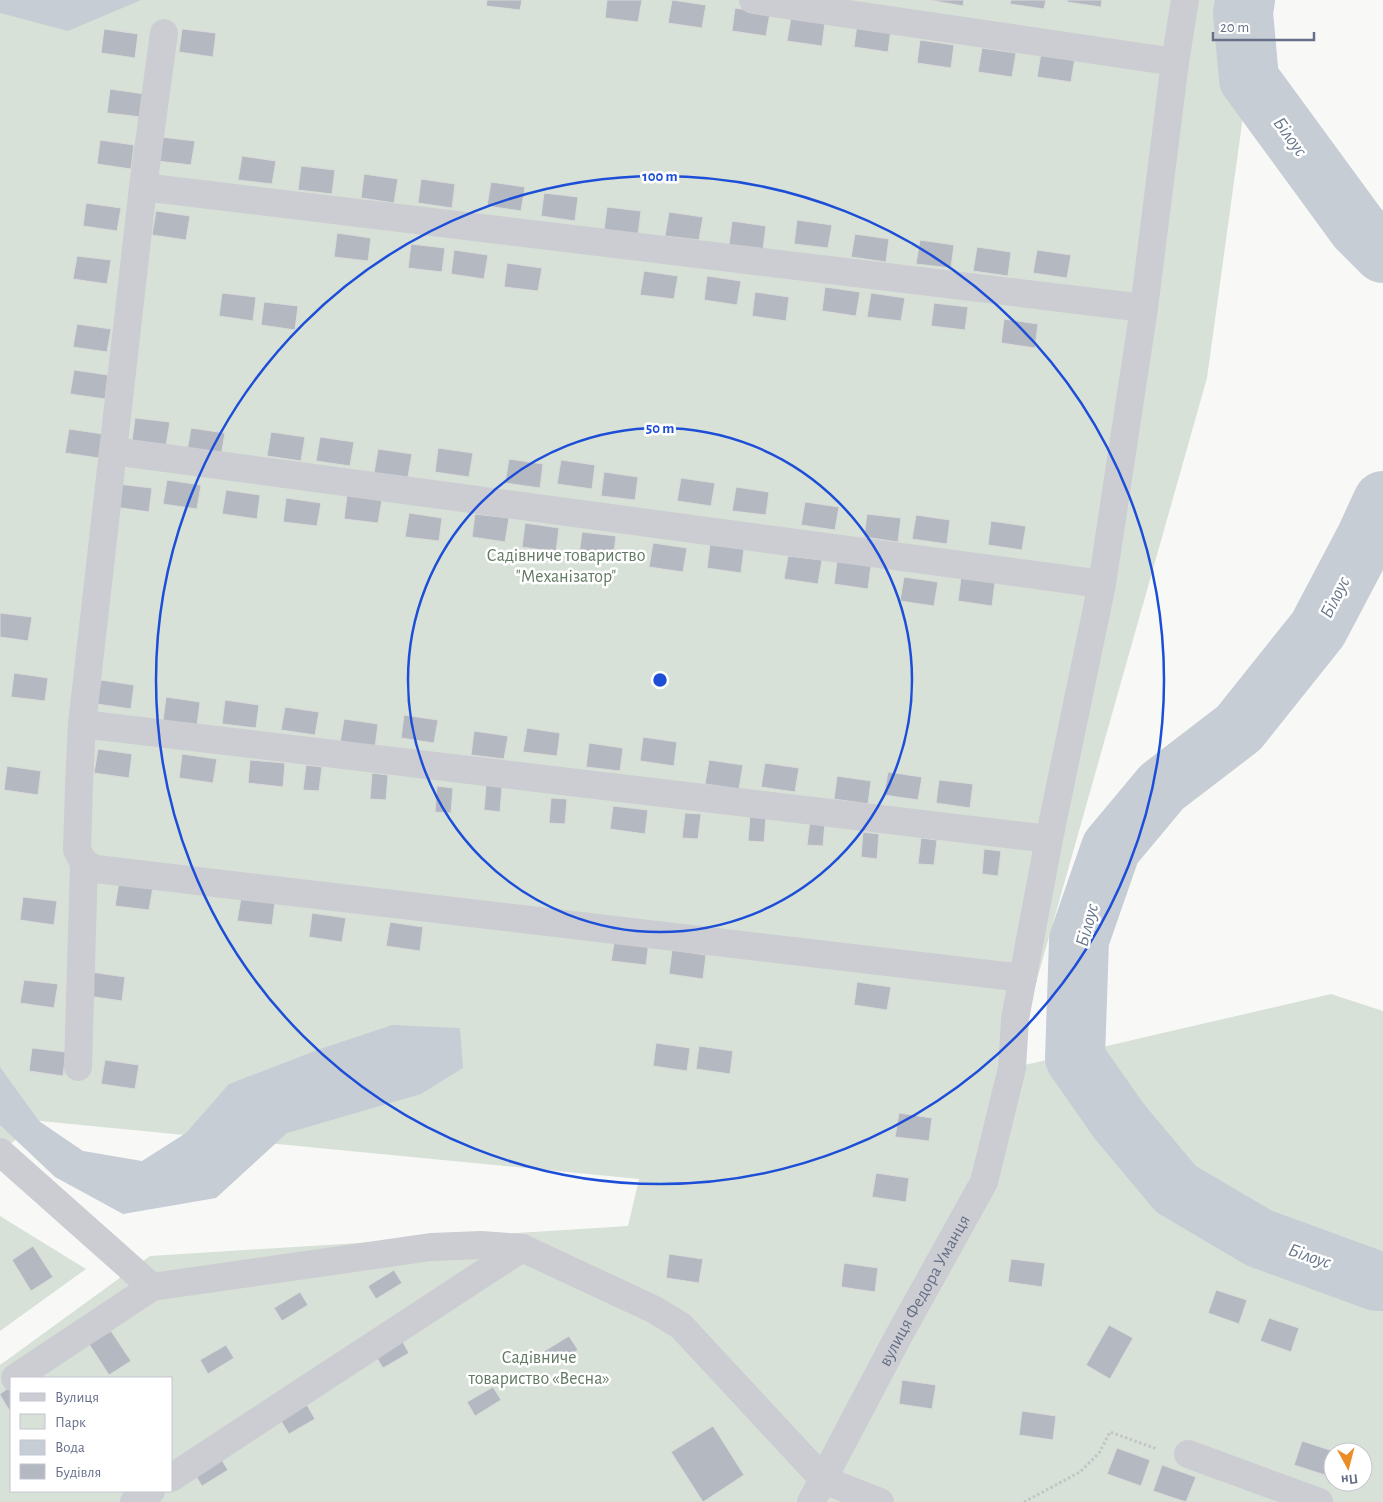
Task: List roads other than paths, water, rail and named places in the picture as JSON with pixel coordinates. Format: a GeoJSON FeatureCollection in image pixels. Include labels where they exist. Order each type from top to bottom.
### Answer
{"type":"FeatureCollection","features":[{"type":"Feature","properties":{"kind":"street"},"geometry":{"type":"LineString","coordinates":[[753,0],[1175,62]]}},
{"type":"Feature","properties":{"kind":"street","name":"вулиця Федора Уманця"},"geometry":{"type":"LineString","coordinates":[[818,1491],[898,1337],[984,1182],[1012,1068],[1015,1019],[1049,839],[1102,584],[1144,308],[1175,62],[1185,0]]}},
{"type":"Feature","properties":{"kind":"street"},"geometry":{"type":"LineString","coordinates":[[78,1067],[84,863],[77,850],[78,785],[82,724],[144,187],[164,33]]}},
{"type":"Feature","properties":{"kind":"street"},"geometry":{"type":"LineString","coordinates":[[144,187],[1144,308]]}},
{"type":"Feature","properties":{"kind":"street"},"geometry":{"type":"LineString","coordinates":[[113,452],[1102,584]]}},
{"type":"Feature","properties":{"kind":"street"},"geometry":{"type":"LineString","coordinates":[[82,724],[1049,839]]}},
{"type":"Feature","properties":{"kind":"street"},"geometry":{"type":"LineString","coordinates":[[84,863],[96,869],[1023,978]]}},
{"type":"Feature","properties":{"kind":"street"},"geometry":{"type":"LineString","coordinates":[[0,1152],[152,1287]]}},
{"type":"Feature","properties":{"kind":"street"},"geometry":{"type":"LineString","coordinates":[[17,1377],[152,1287],[431,1247],[481,1245],[522,1248],[653,1309],[681,1326],[818,1491],[880,1502]]}},
{"type":"Feature","properties":{"kind":"street"},"geometry":{"type":"LineString","coordinates":[[172,1477],[522,1248]]}},
{"type":"Feature","properties":{"kind":"street"},"geometry":{"type":"LineString","coordinates":[[1188,1454],[1319,1502]]}},
{"type":"Feature","properties":{"kind":"street"},"geometry":{"type":"LineString","coordinates":[[134,1502],[149,1492]]}},
{"type":"Feature","properties":{"kind":"water"},"geometry":{"type":"Polygon","coordinates":[[[0,0],[141,0],[68,31],[0,13],[0,0]]]}},
{"type":"Feature","properties":{"kind":"water"},"geometry":{"type":"Polygon","coordinates":[[[392,1025],[460,1028],[463,1068],[421,1094],[287,1133],[216,1198],[123,1214],[55,1177],[0,1125],[0,1067],[39,1121],[83,1151],[142,1161],[186,1133],[229,1084],[320,1049],[392,1025]]]}},
{"type":"Feature","properties":{"kind":"waterway","name":"Білоус"},"geometry":{"type":"LineString","coordinates":[[1245,0],[1243,13],[1249,79],[1358,228],[1383,253]]}},
{"type":"Feature","properties":{"kind":"waterway","name":"Білоус"},"geometry":{"type":"LineString","coordinates":[[1383,501],[1366,538],[1318,629],[1239,728],[1162,787],[1111,848],[1079,940],[1075,1058],[1119,1121],[1176,1189],[1259,1238],[1377,1281],[1383,1281]]}},
{"type":"Feature","properties":{"kind":"park label","name":"Садівниче товариство \"Механізатор\""},"geometry":{"type":"Point","coordinates":[566,565]}},
{"type":"Feature","properties":{"kind":"park label","name":"Садівниче товариство «Весна»"},"geometry":{"type":"Point","coordinates":[539,1367]}}]}
